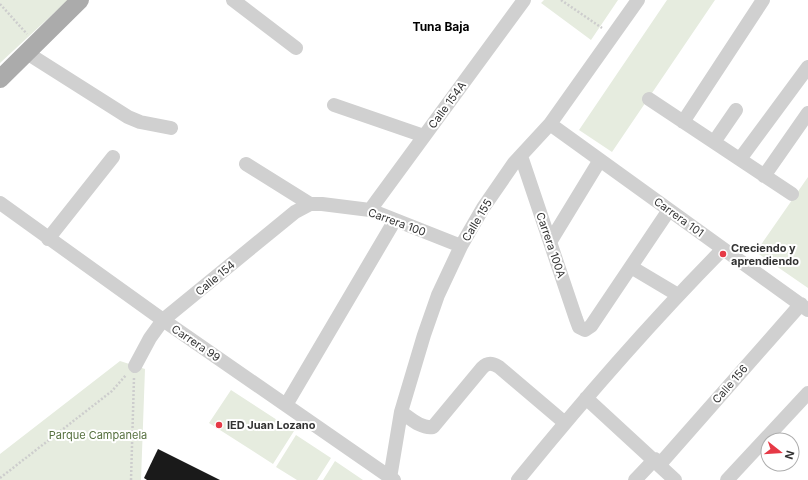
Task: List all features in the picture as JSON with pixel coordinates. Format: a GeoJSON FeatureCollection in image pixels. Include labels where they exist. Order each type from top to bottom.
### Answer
{"type":"FeatureCollection","features":[{"type":"Feature","properties":{"kind":"main road"},"geometry":{"type":"LineString","coordinates":[[0,79],[29,46],[80,0]]}},
{"type":"Feature","properties":{"kind":"street"},"geometry":{"type":"LineString","coordinates":[[233,0],[296,48]]}},
{"type":"Feature","properties":{"kind":"street","name":"Calle 154A"},"geometry":{"type":"LineString","coordinates":[[370,210],[524,0]]}},
{"type":"Feature","properties":{"kind":"street","name":"Calle 155"},"geometry":{"type":"LineString","coordinates":[[392,479],[401,412],[438,295],[461,246],[483,208],[521,156],[550,124],[638,0]]}},
{"type":"Feature","properties":{"kind":"street"},"geometry":{"type":"LineString","coordinates":[[683,122],[764,0]]}},
{"type":"Feature","properties":{"kind":"street"},"geometry":{"type":"LineString","coordinates":[[29,46],[128,117],[140,122],[171,128]]}},
{"type":"Feature","properties":{"kind":"street"},"geometry":{"type":"LineString","coordinates":[[740,159],[808,67]]}},
{"type":"Feature","properties":{"kind":"street"},"geometry":{"type":"LineString","coordinates":[[649,99],[792,194]]}},
{"type":"Feature","properties":{"kind":"street"},"geometry":{"type":"LineString","coordinates":[[334,105],[424,136]]}},
{"type":"Feature","properties":{"kind":"street"},"geometry":{"type":"LineString","coordinates":[[714,142],[736,110]]}},
{"type":"Feature","properties":{"kind":"street"},"geometry":{"type":"LineString","coordinates":[[764,176],[808,113]]}},
{"type":"Feature","properties":{"kind":"street","name":"Carrera 101"},"geometry":{"type":"LineString","coordinates":[[550,124],[804,307]]}},
{"type":"Feature","properties":{"kind":"street","name":"Carrera 100A"},"geometry":{"type":"LineString","coordinates":[[521,156],[579,327],[585,330],[591,326],[631,267]]}},
{"type":"Feature","properties":{"kind":"street"},"geometry":{"type":"LineString","coordinates":[[48,239],[113,157]]}},
{"type":"Feature","properties":{"kind":"street"},"geometry":{"type":"LineString","coordinates":[[550,242],[600,160]]}},
{"type":"Feature","properties":{"kind":"street","name":"Carrera 100"},"geometry":{"type":"LineString","coordinates":[[246,164],[310,204],[370,210],[461,246]]}},
{"type":"Feature","properties":{"kind":"street","name":"Carrera 99"},"geometry":{"type":"LineString","coordinates":[[0,203],[48,239],[392,479]]}},
{"type":"Feature","properties":{"kind":"street","name":"Calle 154"},"geometry":{"type":"LineString","coordinates":[[135,366],[150,338],[164,320],[295,212],[310,204]]}},
{"type":"Feature","properties":{"kind":"street"},"geometry":{"type":"LineString","coordinates":[[669,210],[631,267],[678,295]]}},
{"type":"Feature","properties":{"kind":"street"},"geometry":{"type":"LineString","coordinates":[[286,405],[395,220]]}},
{"type":"Feature","properties":{"kind":"street"},"geometry":{"type":"LineString","coordinates":[[518,480],[586,398],[678,295],[723,249]]}},
{"type":"Feature","properties":{"kind":"street","name":"Calle 156"},"geometry":{"type":"LineString","coordinates":[[635,480],[657,462],[804,307]]}},
{"type":"Feature","properties":{"kind":"street"},"geometry":{"type":"LineString","coordinates":[[401,412],[422,426],[428,428],[434,427],[482,368],[486,364],[492,363],[499,367],[565,423]]}},
{"type":"Feature","properties":{"kind":"street"},"geometry":{"type":"LineString","coordinates":[[727,480],[808,393]]}},
{"type":"Feature","properties":{"kind":"street"},"geometry":{"type":"LineString","coordinates":[[586,398],[675,480]]}},
{"type":"Feature","properties":{"kind":"path"},"geometry":{"type":"LineString","coordinates":[[561,0],[613,36]]}},
{"type":"Feature","properties":{"kind":"path"},"geometry":{"type":"LineString","coordinates":[[0,4],[29,46]]}},
{"type":"Feature","properties":{"kind":"path"},"geometry":{"type":"LineString","coordinates":[[1,478],[112,391],[135,366]]}},
{"type":"Feature","properties":{"kind":"path"},"geometry":{"type":"LineString","coordinates":[[131,480],[135,366]]}},
{"type":"Feature","properties":{"kind":"green space"},"geometry":{"type":"Polygon","coordinates":[[[0,0],[68,0],[0,63],[0,0]]]}},
{"type":"Feature","properties":{"kind":"green space"},"geometry":{"type":"Polygon","coordinates":[[[544,0],[618,0],[591,40],[541,3],[544,0]]]}},
{"type":"Feature","properties":{"kind":"green space"},"geometry":{"type":"Polygon","coordinates":[[[667,0],[715,0],[612,152],[579,130],[667,0]]]}},
{"type":"Feature","properties":{"kind":"green space"},"geometry":{"type":"Polygon","coordinates":[[[808,177],[808,288],[756,252],[808,177]]]}},
{"type":"Feature","properties":{"kind":"green space","name":"Parque Campanela"},"geometry":{"type":"Polygon","coordinates":[[[120,361],[145,369],[141,480],[0,480],[0,454],[120,361]]]}},
{"type":"Feature","properties":{"kind":"green space"},"geometry":{"type":"Polygon","coordinates":[[[231,390],[294,431],[273,464],[209,423],[231,390]]]}},
{"type":"Feature","properties":{"kind":"green space"},"geometry":{"type":"Polygon","coordinates":[[[296,435],[331,458],[317,480],[297,480],[276,467],[296,435]]]}},
{"type":"Feature","properties":{"kind":"green space"},"geometry":{"type":"Polygon","coordinates":[[[335,461],[363,480],[323,480],[335,461]]]}},
{"type":"Feature","properties":{"kind":"building"},"geometry":{"type":"Polygon","coordinates":[[[158,449],[220,480],[147,480],[144,478],[158,449]]]}},
{"type":"Feature","properties":{"kind":"place","name":"Creciendo y aprendiendo"},"geometry":{"type":"Point","coordinates":[723,254]}},
{"type":"Feature","properties":{"kind":"place","name":"IED Juan Lozano"},"geometry":{"type":"Point","coordinates":[219,425]}},
{"type":"Feature","properties":{"kind":"district","name":"Tuna Baja"},"geometry":{"type":"Point","coordinates":[441,26]}}]}
